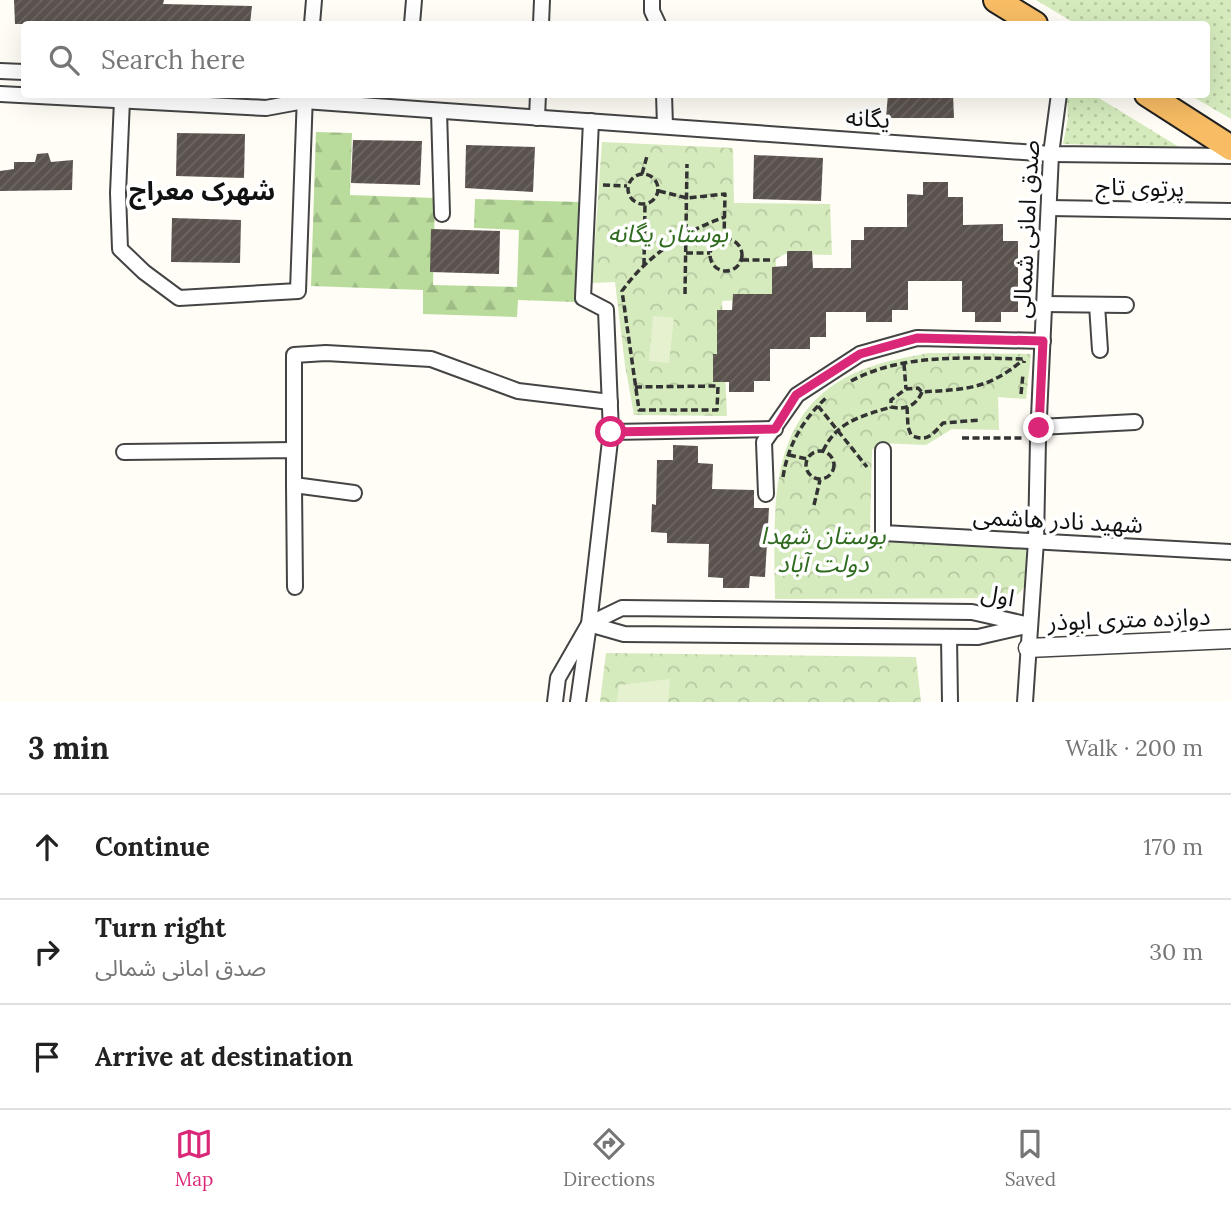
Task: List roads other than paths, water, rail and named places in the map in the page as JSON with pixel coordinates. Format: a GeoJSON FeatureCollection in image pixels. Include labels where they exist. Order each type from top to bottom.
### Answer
{"type":"FeatureCollection","features":[{"type":"Feature","properties":{"kind":"highway"},"geometry":{"type":"LineString","coordinates":[[996,0],[1030,21]]}},
{"type":"Feature","properties":{"kind":"highway"},"geometry":{"type":"LineString","coordinates":[[1153,98],[1231,148]]}},
{"type":"Feature","properties":{"kind":"street"},"geometry":{"type":"LineString","coordinates":[[312,21],[314,0]]}},
{"type":"Feature","properties":{"kind":"street"},"geometry":{"type":"LineString","coordinates":[[412,21],[414,0]]}},
{"type":"Feature","properties":{"kind":"street"},"geometry":{"type":"LineString","coordinates":[[541,21],[542,0]]}},
{"type":"Feature","properties":{"kind":"street"},"geometry":{"type":"LineString","coordinates":[[652,0],[652,11],[657,21]]}},
{"type":"Feature","properties":{"kind":"street"},"geometry":{"type":"LineString","coordinates":[[990,0],[1009,21]]}},
{"type":"Feature","properties":{"kind":"street"},"geometry":{"type":"LineString","coordinates":[[0,71],[21,72]]}},
{"type":"Feature","properties":{"kind":"street","name":"یگانه"},"geometry":{"type":"LineString","coordinates":[[0,94],[21,95]]}},
{"type":"Feature","properties":{"kind":"street","name":"یگانه"},"geometry":{"type":"LineString","coordinates":[[81,98],[266,108],[305,98],[407,102],[439,111],[1051,153],[1231,156]]}},
{"type":"Feature","properties":{"kind":"street"},"geometry":{"type":"LineString","coordinates":[[122,100],[118,193],[120,249],[144,272],[179,298],[298,291],[305,98]]}},
{"type":"Feature","properties":{"kind":"street"},"geometry":{"type":"LineString","coordinates":[[537,118],[538,98]]}},
{"type":"Feature","properties":{"kind":"street"},"geometry":{"type":"LineString","coordinates":[[664,98],[665,126]]}},
{"type":"Feature","properties":{"kind":"street","name":"صدق امانی شمالی"},"geometry":{"type":"LineString","coordinates":[[1025,702],[1036,541],[1038,433],[1051,153],[1058,98]]}},
{"type":"Feature","properties":{"kind":"street"},"geometry":{"type":"LineString","coordinates":[[439,111],[442,214]]}},
{"type":"Feature","properties":{"kind":"street"},"geometry":{"type":"LineString","coordinates":[[578,702],[611,432],[606,310],[583,298],[591,121]]}},
{"type":"Feature","properties":{"kind":"street","name":"پرتوی تاج"},"geometry":{"type":"LineString","coordinates":[[1049,208],[1231,211]]}},
{"type":"Feature","properties":{"kind":"street"},"geometry":{"type":"LineString","coordinates":[[1044,304],[1126,305]]}},
{"type":"Feature","properties":{"kind":"street"},"geometry":{"type":"LineString","coordinates":[[1097,304],[1100,350]]}},
{"type":"Feature","properties":{"kind":"street"},"geometry":{"type":"LineString","coordinates":[[766,494],[764,442],[796,395],[860,354],[917,338],[1043,341]]}},
{"type":"Feature","properties":{"kind":"street"},"geometry":{"type":"LineString","coordinates":[[295,587],[294,355],[326,353],[431,359],[518,391],[610,402]]}},
{"type":"Feature","properties":{"kind":"street"},"geometry":{"type":"LineString","coordinates":[[1038,433],[1135,422]]}},
{"type":"Feature","properties":{"kind":"street"},"geometry":{"type":"LineString","coordinates":[[611,432],[775,429]]}},
{"type":"Feature","properties":{"kind":"street"},"geometry":{"type":"LineString","coordinates":[[124,452],[294,450]]}},
{"type":"Feature","properties":{"kind":"street","name":"شهید نادر هاشمی"},"geometry":{"type":"LineString","coordinates":[[883,450],[883,533],[1231,552]]}},
{"type":"Feature","properties":{"kind":"street"},"geometry":{"type":"LineString","coordinates":[[294,485],[354,493]]}},
{"type":"Feature","properties":{"kind":"street","name":"اول"},"geometry":{"type":"LineString","coordinates":[[589,624],[622,608],[694,608],[972,612],[1030,625]]}},
{"type":"Feature","properties":{"kind":"street"},"geometry":{"type":"LineString","coordinates":[[555,702],[558,678],[589,624]]}},
{"type":"Feature","properties":{"kind":"street","name":"اول"},"geometry":{"type":"LineString","coordinates":[[589,624],[624,634],[949,637],[978,637],[1030,625]]}},
{"type":"Feature","properties":{"kind":"street"},"geometry":{"type":"LineString","coordinates":[[949,637],[950,702]]}},
{"type":"Feature","properties":{"kind":"street","name":"دوازده متری ابوذر"},"geometry":{"type":"LineString","coordinates":[[1028,648],[1231,639]]}},
{"type":"Feature","properties":{"kind":"district","name":"شهرک معراج"},"geometry":{"type":"Point","coordinates":[202,190]}},
{"type":"Feature","properties":{"kind":"park label","name":"بوستان یگانه"},"geometry":{"type":"Point","coordinates":[668,233]}},
{"type":"Feature","properties":{"kind":"park label","name":"بوستان شهدا دولت آباد"},"geometry":{"type":"Point","coordinates":[823,549]}}]}
